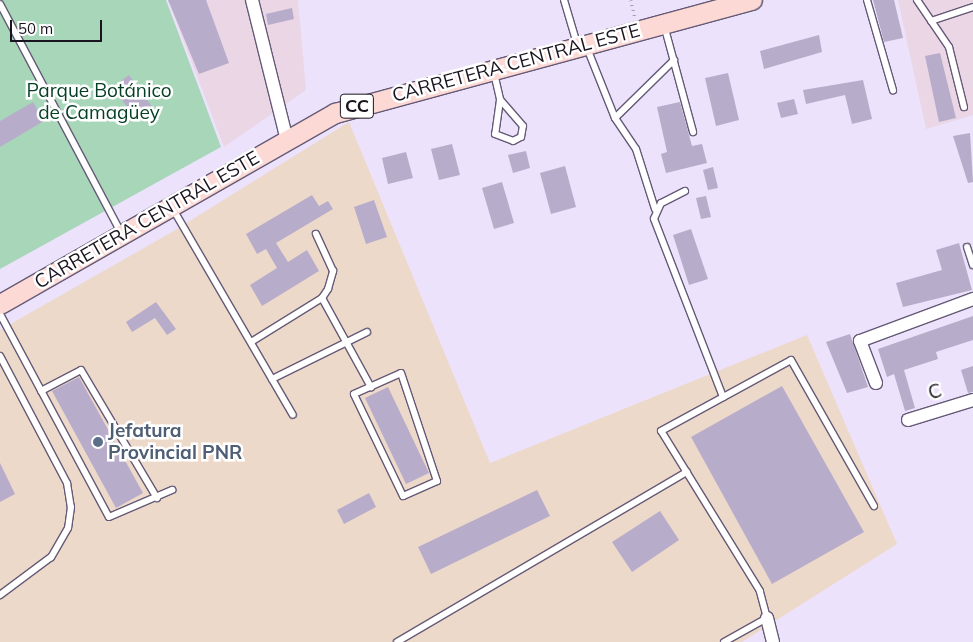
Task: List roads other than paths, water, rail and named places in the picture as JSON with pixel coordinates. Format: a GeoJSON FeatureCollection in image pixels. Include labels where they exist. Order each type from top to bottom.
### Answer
{"type":"FeatureCollection","features":[{"type":"Feature","properties":{"kind":"main road","name":"CARRETERA CENTRAL ESTE"},"geometry":{"type":"LineString","coordinates":[[0,304],[121,232],[171,206],[335,112],[492,67],[752,0]]}},
{"type":"Feature","properties":{"kind":"street"},"geometry":{"type":"LineString","coordinates":[[252,0],[287,140]]}},
{"type":"Feature","properties":{"kind":"street"},"geometry":{"type":"LineString","coordinates":[[876,383],[860,341],[973,299]]}},
{"type":"Feature","properties":{"kind":"street","name":"C"},"geometry":{"type":"LineString","coordinates":[[908,420],[973,400]]}},
{"type":"Feature","properties":{"kind":"street"},"geometry":{"type":"LineString","coordinates":[[767,618],[773,642]]}},
{"type":"Feature","properties":{"kind":"lane"},"geometry":{"type":"LineString","coordinates":[[564,0],[581,45],[615,118],[636,149],[655,209],[658,234],[723,397]]}},
{"type":"Feature","properties":{"kind":"lane"},"geometry":{"type":"LineString","coordinates":[[867,0],[893,90]]}},
{"type":"Feature","properties":{"kind":"lane"},"geometry":{"type":"LineString","coordinates":[[917,0],[949,47],[964,107]]}},
{"type":"Feature","properties":{"kind":"lane"},"geometry":{"type":"LineString","coordinates":[[0,4],[121,232]]}},
{"type":"Feature","properties":{"kind":"lane"},"geometry":{"type":"LineString","coordinates":[[931,21],[973,7]]}},
{"type":"Feature","properties":{"kind":"lane"},"geometry":{"type":"LineString","coordinates":[[664,24],[693,132]]}},
{"type":"Feature","properties":{"kind":"lane"},"geometry":{"type":"LineString","coordinates":[[615,118],[674,60]]}},
{"type":"Feature","properties":{"kind":"lane"},"geometry":{"type":"LineString","coordinates":[[492,67],[500,100],[494,134],[513,141],[521,137],[523,126],[500,100]]}},
{"type":"Feature","properties":{"kind":"lane"},"geometry":{"type":"LineString","coordinates":[[655,209],[685,191]]}},
{"type":"Feature","properties":{"kind":"lane"},"geometry":{"type":"LineString","coordinates":[[171,206],[293,415]]}},
{"type":"Feature","properties":{"kind":"lane"},"geometry":{"type":"LineString","coordinates":[[251,342],[322,298],[333,272],[316,234]]}},
{"type":"Feature","properties":{"kind":"lane"},"geometry":{"type":"LineString","coordinates":[[967,247],[973,264]]}},
{"type":"Feature","properties":{"kind":"lane"},"geometry":{"type":"LineString","coordinates":[[322,298],[370,387]]}},
{"type":"Feature","properties":{"kind":"lane"},"geometry":{"type":"LineString","coordinates":[[0,314],[109,516],[157,498],[172,490]]}},
{"type":"Feature","properties":{"kind":"lane"},"geometry":{"type":"LineString","coordinates":[[272,379],[367,332]]}},
{"type":"Feature","properties":{"kind":"lane"},"geometry":{"type":"LineString","coordinates":[[0,356],[67,483],[71,507],[68,528],[51,557],[0,595]]}},
{"type":"Feature","properties":{"kind":"lane"},"geometry":{"type":"LineString","coordinates":[[724,642],[767,618],[760,591],[661,431],[792,360],[874,506]]}},
{"type":"Feature","properties":{"kind":"lane"},"geometry":{"type":"LineString","coordinates":[[41,391],[81,370],[157,498]]}},
{"type":"Feature","properties":{"kind":"lane"},"geometry":{"type":"LineString","coordinates":[[401,373],[437,481],[403,496],[354,394],[370,387],[401,373]]}},
{"type":"Feature","properties":{"kind":"lane"},"geometry":{"type":"LineString","coordinates":[[397,642],[687,472]]}},
{"type":"Feature","properties":{"kind":"place","name":"Jefatura Provincial PNR"},"geometry":{"type":"Point","coordinates":[98,442]}},
{"type":"Feature","properties":{"kind":"park label","name":"Parque Botánico de Camagüey"},"geometry":{"type":"Point","coordinates":[99,102]}}]}
